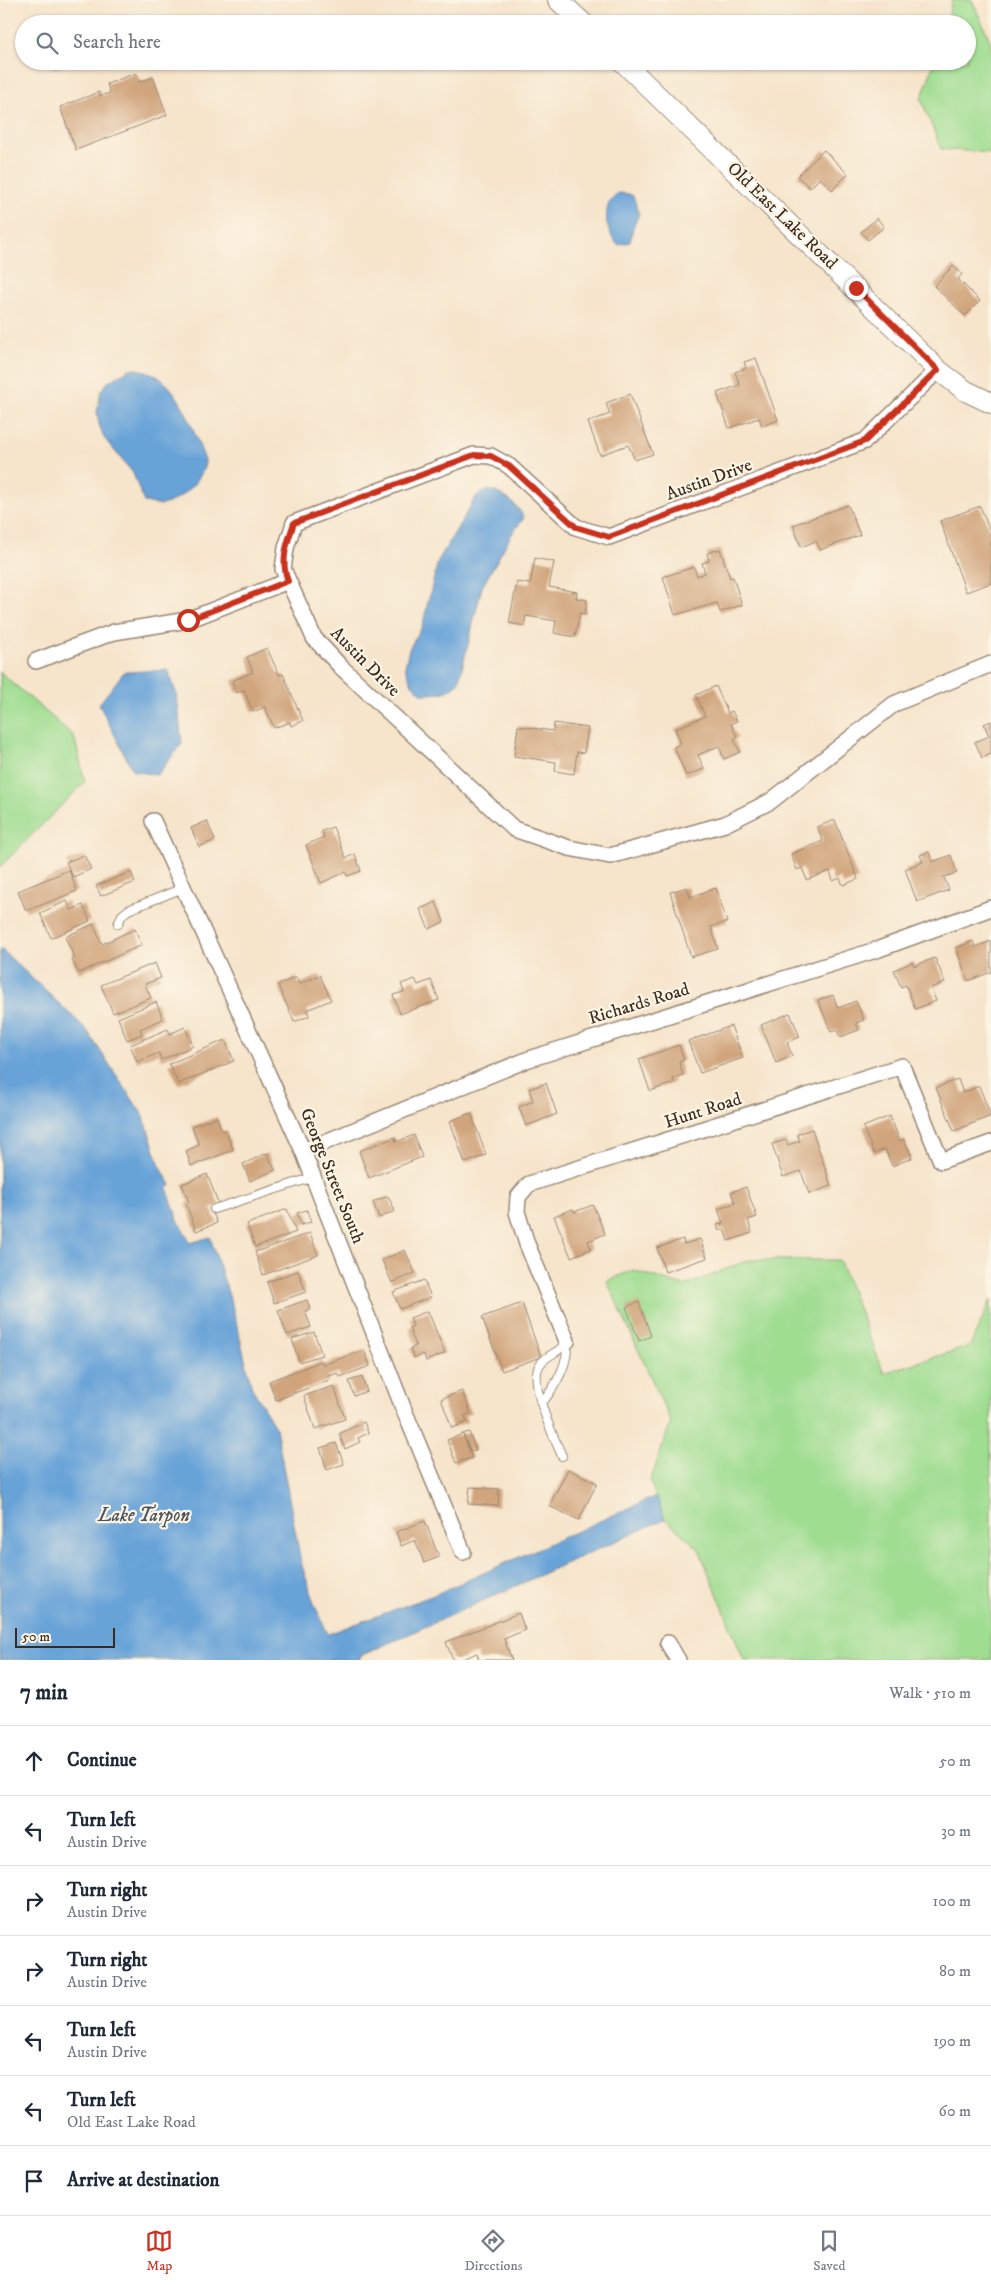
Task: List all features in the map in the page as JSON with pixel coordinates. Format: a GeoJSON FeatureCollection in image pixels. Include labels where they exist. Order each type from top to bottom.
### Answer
{"type":"FeatureCollection","features":[{"type":"Feature","properties":{"kind":"street"},"geometry":{"type":"LineString","coordinates":[[558,0],[574,15]]}},
{"type":"Feature","properties":{"kind":"street","name":"Old East Lake Road"},"geometry":{"type":"LineString","coordinates":[[631,70],[938,370],[966,392],[991,403]]}},
{"type":"Feature","properties":{"kind":"street","name":"Austin Drive"},"geometry":{"type":"LineString","coordinates":[[938,370],[865,441],[609,537],[576,527],[509,466],[491,456],[474,455],[294,523],[286,548],[283,569],[314,638],[341,668],[514,829],[569,848],[610,856],[725,824],[771,801],[894,704],[991,664]]}},
{"type":"Feature","properties":{"kind":"street"},"geometry":{"type":"LineString","coordinates":[[36,661],[114,632],[188,620],[288,581]]}},
{"type":"Feature","properties":{"kind":"street","name":"George Street South"},"geometry":{"type":"LineString","coordinates":[[153,821],[303,1151],[404,1410],[463,1552]]}},
{"type":"Feature","properties":{"kind":"street","name":"Richards Road"},"geometry":{"type":"LineString","coordinates":[[303,1151],[529,1059],[879,950],[991,908]]}},
{"type":"Feature","properties":{"kind":"street","name":"Hunt Road"},"geometry":{"type":"LineString","coordinates":[[566,1341],[527,1244],[517,1212],[518,1197],[528,1184],[902,1066],[941,1161],[991,1143]]}},
{"type":"Feature","properties":{"kind":"street"},"geometry":{"type":"LineString","coordinates":[[668,1643],[678,1660]]}},
{"type":"Feature","properties":{"kind":"lane"},"geometry":{"type":"LineString","coordinates":[[118,924],[122,915],[128,910],[183,888]]}},
{"type":"Feature","properties":{"kind":"lane"},"geometry":{"type":"LineString","coordinates":[[214,1209],[314,1177]]}},
{"type":"Feature","properties":{"kind":"lane"},"geometry":{"type":"LineString","coordinates":[[562,1456],[542,1403],[535,1376],[542,1362],[562,1350],[566,1341]]}},
{"type":"Feature","properties":{"kind":"lane"},"geometry":{"type":"LineString","coordinates":[[542,1403],[551,1392],[565,1364],[568,1353],[566,1341]]}},
{"type":"Feature","properties":{"kind":"green space"},"geometry":{"type":"Polygon","coordinates":[[[952,0],[972,0],[991,43],[991,153],[941,149],[921,99],[932,70],[976,70],[976,15],[949,15],[952,0]]]}},
{"type":"Feature","properties":{"kind":"green space"},"geometry":{"type":"Polygon","coordinates":[[[0,672],[74,736],[85,782],[0,867],[0,672]]]}},
{"type":"Feature","properties":{"kind":"green space"},"geometry":{"type":"Polygon","coordinates":[[[749,1260],[839,1260],[884,1373],[970,1346],[991,1300],[991,1660],[744,1660],[699,1549],[665,1519],[650,1482],[671,1422],[607,1281],[633,1270],[684,1286],[749,1260]]]}},
{"type":"Feature","properties":{"kind":"water"},"geometry":{"type":"Polygon","coordinates":[[[619,193],[633,196],[639,214],[633,227],[630,242],[618,245],[610,233],[606,218],[609,204],[619,193]]]}},
{"type":"Feature","properties":{"kind":"water"},"geometry":{"type":"Polygon","coordinates":[[[130,369],[146,371],[159,378],[170,388],[180,401],[205,460],[204,467],[196,482],[182,495],[167,504],[160,505],[144,502],[133,473],[104,438],[99,424],[97,412],[101,391],[108,382],[130,369]]]}},
{"type":"Feature","properties":{"kind":"water"},"geometry":{"type":"Polygon","coordinates":[[[489,490],[509,500],[518,508],[524,518],[513,532],[482,587],[459,681],[452,689],[447,691],[422,694],[412,684],[405,667],[409,649],[422,627],[438,561],[477,495],[489,490]]]}},
{"type":"Feature","properties":{"kind":"water"},"geometry":{"type":"Polygon","coordinates":[[[168,670],[177,695],[182,744],[157,775],[133,771],[99,704],[124,672],[168,670]]]}},
{"type":"Feature","properties":{"kind":"water","name":"Lake Tarpon"},"geometry":{"type":"Polygon","coordinates":[[[0,948],[86,1029],[144,1117],[160,1166],[171,1185],[167,1188],[178,1220],[190,1243],[210,1237],[232,1305],[252,1388],[276,1428],[301,1562],[315,1606],[328,1634],[434,1595],[656,1496],[665,1519],[360,1656],[360,1660],[0,1660],[0,948]]]}},
{"type":"Feature","properties":{"kind":"building"},"geometry":{"type":"Polygon","coordinates":[[[136,73],[140,82],[153,77],[167,115],[76,150],[60,107],[99,92],[100,96],[110,93],[107,84],[136,73]]]}},
{"type":"Feature","properties":{"kind":"building"},"geometry":{"type":"Polygon","coordinates":[[[824,150],[848,174],[832,190],[820,178],[810,188],[797,176],[824,150]]]}},
{"type":"Feature","properties":{"kind":"building"},"geometry":{"type":"Polygon","coordinates":[[[877,218],[884,227],[868,240],[861,232],[877,218]]]}},
{"type":"Feature","properties":{"kind":"building"},"geometry":{"type":"Polygon","coordinates":[[[953,266],[962,274],[958,279],[980,301],[965,316],[934,286],[953,266]]]}},
{"type":"Feature","properties":{"kind":"building"},"geometry":{"type":"Polygon","coordinates":[[[756,358],[778,420],[762,426],[759,418],[729,428],[717,393],[740,385],[735,372],[746,368],[744,362],[756,358]]]}},
{"type":"Feature","properties":{"kind":"building"},"geometry":{"type":"Polygon","coordinates":[[[630,394],[653,454],[635,460],[628,445],[600,455],[588,422],[610,414],[606,403],[630,394]]]}},
{"type":"Feature","properties":{"kind":"building"},"geometry":{"type":"Polygon","coordinates":[[[848,505],[860,535],[820,550],[816,541],[801,547],[793,525],[848,505]]]}},
{"type":"Feature","properties":{"kind":"building"},"geometry":{"type":"Polygon","coordinates":[[[980,506],[989,529],[991,528],[991,583],[966,592],[940,521],[980,506]]]}},
{"type":"Feature","properties":{"kind":"building"},"geometry":{"type":"Polygon","coordinates":[[[720,549],[730,578],[733,577],[742,605],[720,612],[717,603],[675,615],[663,577],[694,567],[697,576],[705,573],[702,563],[709,561],[707,553],[720,549]]]}},
{"type":"Feature","properties":{"kind":"building"},"geometry":{"type":"Polygon","coordinates":[[[535,558],[554,562],[549,587],[577,592],[576,598],[587,600],[585,614],[580,613],[575,637],[554,633],[556,621],[526,616],[524,626],[509,623],[517,582],[530,584],[535,558]]]}},
{"type":"Feature","properties":{"kind":"building"},"geometry":{"type":"Polygon","coordinates":[[[267,648],[279,675],[283,674],[303,721],[291,726],[290,722],[274,728],[265,707],[253,712],[244,690],[237,693],[232,681],[253,672],[247,657],[267,648]]]}},
{"type":"Feature","properties":{"kind":"building"},"geometry":{"type":"Polygon","coordinates":[[[716,686],[728,713],[732,711],[737,721],[731,724],[738,738],[734,739],[740,752],[724,759],[719,746],[698,755],[704,769],[686,776],[674,747],[681,743],[675,729],[705,716],[696,695],[716,686]]]}},
{"type":"Feature","properties":{"kind":"building"},"geometry":{"type":"Polygon","coordinates":[[[991,721],[991,754],[982,758],[975,742],[989,736],[984,724],[991,721]]]}},
{"type":"Feature","properties":{"kind":"building"},"geometry":{"type":"Polygon","coordinates":[[[554,723],[588,728],[584,753],[577,752],[574,774],[555,771],[556,762],[514,756],[518,726],[553,731],[554,723]]]}},
{"type":"Feature","properties":{"kind":"building"},"geometry":{"type":"Polygon","coordinates":[[[835,820],[858,879],[843,885],[840,878],[833,881],[830,871],[807,880],[802,868],[797,870],[791,854],[823,841],[817,827],[835,820]]]}},
{"type":"Feature","properties":{"kind":"building"},"geometry":{"type":"Polygon","coordinates":[[[207,821],[215,840],[199,847],[191,828],[207,821]]]}},
{"type":"Feature","properties":{"kind":"building"},"geometry":{"type":"Polygon","coordinates":[[[333,827],[346,858],[355,854],[361,871],[347,876],[346,872],[321,883],[306,845],[324,837],[322,831],[333,827]]]}},
{"type":"Feature","properties":{"kind":"building"},"geometry":{"type":"Polygon","coordinates":[[[929,852],[932,862],[951,855],[957,873],[944,877],[949,890],[917,902],[905,869],[923,862],[920,855],[929,852]]]}},
{"type":"Feature","properties":{"kind":"building"},"geometry":{"type":"Polygon","coordinates":[[[84,855],[91,869],[73,877],[66,862],[84,855]]]}},
{"type":"Feature","properties":{"kind":"building"},"geometry":{"type":"Polygon","coordinates":[[[69,870],[77,891],[26,911],[18,891],[69,870]]]}},
{"type":"Feature","properties":{"kind":"building"},"geometry":{"type":"Polygon","coordinates":[[[131,872],[135,882],[101,896],[96,886],[131,872]]]}},
{"type":"Feature","properties":{"kind":"building"},"geometry":{"type":"Polygon","coordinates":[[[687,887],[690,897],[716,888],[727,922],[711,927],[718,949],[691,957],[670,892],[687,887]]]}},
{"type":"Feature","properties":{"kind":"building"},"geometry":{"type":"Polygon","coordinates":[[[67,901],[71,910],[83,905],[90,921],[51,938],[40,913],[67,901]]]}},
{"type":"Feature","properties":{"kind":"building"},"geometry":{"type":"Polygon","coordinates":[[[436,902],[444,922],[429,929],[420,909],[436,902]]]}},
{"type":"Feature","properties":{"kind":"building"},"geometry":{"type":"Polygon","coordinates":[[[93,924],[102,944],[135,929],[142,945],[79,973],[72,960],[75,958],[65,937],[93,924]]]}},
{"type":"Feature","properties":{"kind":"building"},"geometry":{"type":"Polygon","coordinates":[[[973,941],[975,947],[991,941],[991,972],[968,981],[956,948],[973,941]]]}},
{"type":"Feature","properties":{"kind":"building"},"geometry":{"type":"Polygon","coordinates":[[[935,958],[945,982],[931,988],[936,1001],[915,1009],[906,985],[901,987],[894,970],[913,962],[914,966],[935,958]]]}},
{"type":"Feature","properties":{"kind":"building"},"geometry":{"type":"Polygon","coordinates":[[[155,963],[161,978],[145,984],[151,998],[113,1013],[101,985],[155,963]]]}},
{"type":"Feature","properties":{"kind":"building"},"geometry":{"type":"Polygon","coordinates":[[[320,975],[331,1000],[307,1010],[309,1016],[294,1022],[278,985],[296,977],[299,984],[320,975]]]}},
{"type":"Feature","properties":{"kind":"building"},"geometry":{"type":"Polygon","coordinates":[[[415,979],[418,985],[431,980],[439,1000],[400,1014],[393,995],[404,992],[401,984],[415,979]]]}},
{"type":"Feature","properties":{"kind":"building"},"geometry":{"type":"Polygon","coordinates":[[[833,995],[838,1008],[856,1001],[864,1020],[856,1023],[859,1030],[840,1037],[837,1030],[831,1032],[818,1000],[833,995]]]}},
{"type":"Feature","properties":{"kind":"building"},"geometry":{"type":"Polygon","coordinates":[[[156,1002],[163,1019],[140,1029],[142,1034],[127,1040],[118,1018],[156,1002]]]}},
{"type":"Feature","properties":{"kind":"building"},"geometry":{"type":"Polygon","coordinates":[[[790,1013],[800,1037],[787,1042],[792,1056],[776,1063],[761,1025],[790,1013]]]}},
{"type":"Feature","properties":{"kind":"building"},"geometry":{"type":"Polygon","coordinates":[[[731,1026],[743,1058],[700,1073],[688,1041],[731,1026]]]}},
{"type":"Feature","properties":{"kind":"building"},"geometry":{"type":"Polygon","coordinates":[[[185,1027],[193,1046],[161,1060],[159,1053],[137,1062],[130,1045],[168,1029],[170,1034],[185,1027]]]}},
{"type":"Feature","properties":{"kind":"building"},"geometry":{"type":"Polygon","coordinates":[[[225,1040],[234,1061],[178,1084],[169,1064],[225,1040]]]}},
{"type":"Feature","properties":{"kind":"building"},"geometry":{"type":"Polygon","coordinates":[[[679,1045],[684,1060],[679,1062],[683,1075],[673,1079],[674,1083],[650,1091],[639,1059],[679,1045]]]}},
{"type":"Feature","properties":{"kind":"building"},"geometry":{"type":"Polygon","coordinates":[[[958,1079],[963,1093],[979,1086],[991,1116],[954,1131],[936,1088],[958,1079]]]}},
{"type":"Feature","properties":{"kind":"building"},"geometry":{"type":"Polygon","coordinates":[[[546,1083],[557,1114],[526,1126],[519,1107],[533,1101],[529,1089],[546,1083]]]}},
{"type":"Feature","properties":{"kind":"building"},"geometry":{"type":"Polygon","coordinates":[[[471,1113],[486,1155],[465,1163],[450,1121],[471,1113]]]}},
{"type":"Feature","properties":{"kind":"building"},"geometry":{"type":"Polygon","coordinates":[[[890,1116],[900,1141],[904,1139],[912,1158],[892,1166],[885,1149],[874,1154],[863,1127],[890,1116]]]}},
{"type":"Feature","properties":{"kind":"building"},"geometry":{"type":"Polygon","coordinates":[[[217,1117],[222,1131],[226,1130],[233,1150],[191,1166],[186,1151],[199,1145],[192,1126],[217,1117]]]}},
{"type":"Feature","properties":{"kind":"building"},"geometry":{"type":"Polygon","coordinates":[[[812,1129],[831,1186],[809,1194],[801,1171],[783,1177],[772,1144],[786,1140],[788,1145],[800,1141],[797,1134],[812,1129]]]}},
{"type":"Feature","properties":{"kind":"building"},"geometry":{"type":"Polygon","coordinates":[[[414,1135],[422,1157],[369,1178],[359,1151],[395,1137],[396,1142],[414,1135]]]}},
{"type":"Feature","properties":{"kind":"building"},"geometry":{"type":"Polygon","coordinates":[[[267,1153],[275,1170],[250,1181],[243,1164],[267,1153]]]}},
{"type":"Feature","properties":{"kind":"building"},"geometry":{"type":"Polygon","coordinates":[[[207,1174],[219,1205],[211,1208],[217,1223],[196,1231],[186,1204],[189,1202],[182,1184],[207,1174]]]}},
{"type":"Feature","properties":{"kind":"building"},"geometry":{"type":"Polygon","coordinates":[[[746,1187],[757,1217],[748,1220],[752,1233],[728,1241],[724,1229],[719,1231],[717,1225],[723,1223],[718,1209],[735,1203],[731,1192],[746,1187]]]}},
{"type":"Feature","properties":{"kind":"building"},"geometry":{"type":"Polygon","coordinates":[[[388,1196],[395,1211],[379,1218],[373,1202],[388,1196]]]}},
{"type":"Feature","properties":{"kind":"building"},"geometry":{"type":"Polygon","coordinates":[[[593,1205],[605,1234],[588,1241],[591,1249],[571,1257],[554,1216],[573,1209],[574,1212],[593,1205]]]}},
{"type":"Feature","properties":{"kind":"building"},"geometry":{"type":"Polygon","coordinates":[[[287,1209],[296,1232],[255,1247],[247,1224],[287,1209]]]}},
{"type":"Feature","properties":{"kind":"building"},"geometry":{"type":"Polygon","coordinates":[[[307,1210],[311,1222],[301,1225],[297,1213],[307,1210]]]}},
{"type":"Feature","properties":{"kind":"building"},"geometry":{"type":"Polygon","coordinates":[[[310,1233],[318,1255],[263,1275],[255,1252],[310,1233]]]}},
{"type":"Feature","properties":{"kind":"building"},"geometry":{"type":"Polygon","coordinates":[[[683,1239],[684,1244],[700,1239],[707,1258],[665,1272],[657,1248],[683,1239]]]}},
{"type":"Feature","properties":{"kind":"building"},"geometry":{"type":"Polygon","coordinates":[[[405,1250],[415,1273],[392,1283],[382,1260],[405,1250]]]}},
{"type":"Feature","properties":{"kind":"building"},"geometry":{"type":"Polygon","coordinates":[[[298,1271],[306,1292],[274,1303],[267,1282],[298,1271]]]}},
{"type":"Feature","properties":{"kind":"building"},"geometry":{"type":"Polygon","coordinates":[[[424,1280],[431,1297],[400,1309],[393,1292],[424,1280]]]}},
{"type":"Feature","properties":{"kind":"building"},"geometry":{"type":"Polygon","coordinates":[[[307,1300],[310,1309],[305,1311],[311,1327],[287,1335],[278,1310],[307,1300]]]}},
{"type":"Feature","properties":{"kind":"building"},"geometry":{"type":"Polygon","coordinates":[[[639,1302],[651,1336],[639,1341],[626,1307],[639,1302]]]}},
{"type":"Feature","properties":{"kind":"building"},"geometry":{"type":"Polygon","coordinates":[[[522,1303],[541,1357],[502,1371],[482,1317],[522,1303]]]}},
{"type":"Feature","properties":{"kind":"building"},"geometry":{"type":"Polygon","coordinates":[[[428,1311],[445,1353],[426,1361],[424,1354],[414,1358],[410,1349],[416,1346],[409,1328],[413,1326],[410,1318],[428,1311]]]}},
{"type":"Feature","properties":{"kind":"building"},"geometry":{"type":"Polygon","coordinates":[[[314,1332],[322,1355],[299,1362],[292,1339],[314,1332]]]}},
{"type":"Feature","properties":{"kind":"building"},"geometry":{"type":"Polygon","coordinates":[[[364,1350],[370,1366],[340,1377],[338,1373],[328,1376],[329,1380],[276,1400],[269,1381],[322,1361],[323,1365],[364,1350]]]}},
{"type":"Feature","properties":{"kind":"building"},"geometry":{"type":"Polygon","coordinates":[[[362,1377],[367,1391],[354,1396],[349,1381],[362,1377]]]}},
{"type":"Feature","properties":{"kind":"building"},"geometry":{"type":"Polygon","coordinates":[[[334,1386],[345,1419],[315,1429],[304,1396],[334,1386]]]}},
{"type":"Feature","properties":{"kind":"building"},"geometry":{"type":"Polygon","coordinates":[[[462,1391],[471,1413],[465,1416],[467,1422],[452,1428],[441,1399],[462,1391]]]}},
{"type":"Feature","properties":{"kind":"building"},"geometry":{"type":"Polygon","coordinates":[[[364,1422],[368,1433],[358,1438],[360,1442],[345,1449],[339,1434],[364,1422]]]}},
{"type":"Feature","properties":{"kind":"building"},"geometry":{"type":"Polygon","coordinates":[[[469,1432],[476,1450],[471,1452],[463,1434],[469,1432]]]}},
{"type":"Feature","properties":{"kind":"building"},"geometry":{"type":"Polygon","coordinates":[[[463,1434],[472,1458],[456,1463],[447,1440],[463,1434]]]}},
{"type":"Feature","properties":{"kind":"building"},"geometry":{"type":"Polygon","coordinates":[[[336,1443],[344,1464],[327,1470],[320,1448],[336,1443]]]}},
{"type":"Feature","properties":{"kind":"building"},"geometry":{"type":"Polygon","coordinates":[[[568,1469],[597,1483],[579,1520],[549,1506],[568,1469]]]}},
{"type":"Feature","properties":{"kind":"building"},"geometry":{"type":"Polygon","coordinates":[[[470,1487],[499,1489],[498,1506],[468,1504],[470,1487]]]}},
{"type":"Feature","properties":{"kind":"building"},"geometry":{"type":"Polygon","coordinates":[[[425,1521],[439,1557],[424,1563],[415,1540],[401,1546],[396,1532],[425,1521]]]}},
{"type":"Feature","properties":{"kind":"building"},"geometry":{"type":"Polygon","coordinates":[[[519,1613],[525,1630],[504,1639],[512,1660],[479,1660],[477,1653],[460,1660],[453,1660],[446,1642],[519,1613]]]}},
{"type":"Feature","properties":{"kind":"route"},"geometry":{"type":"LineString","coordinates":[[188,620],[288,581],[283,569],[286,548],[294,523],[474,455],[491,456],[509,466],[576,527],[609,537],[865,441],[938,370],[856,288]]}}]}
